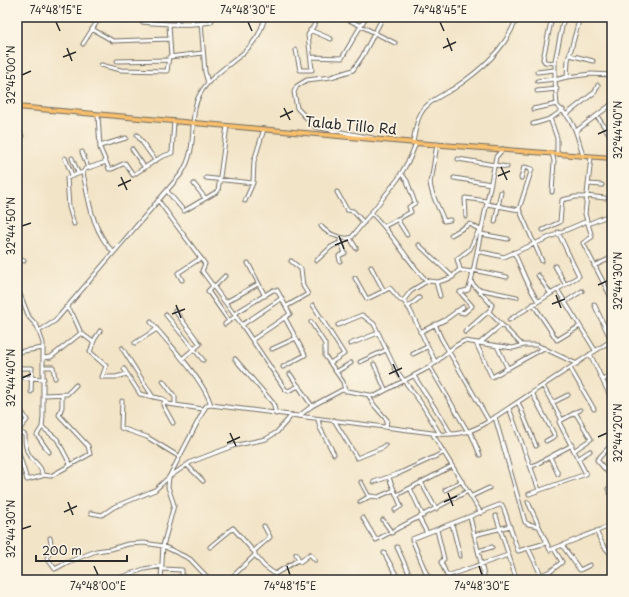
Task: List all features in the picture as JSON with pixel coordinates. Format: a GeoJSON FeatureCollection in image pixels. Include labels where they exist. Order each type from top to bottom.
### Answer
{"type":"FeatureCollection","features":[{"type":"Feature","properties":{"kind":"main road","name":"Talab Tillo Rd"},"geometry":{"type":"LineString","coordinates":[[17,107],[310,132],[414,143],[612,158]]}},
{"type":"Feature","properties":{"kind":"street"},"geometry":{"type":"LineString","coordinates":[[83,44],[100,17]]}},
{"type":"Feature","properties":{"kind":"street"},"geometry":{"type":"LineString","coordinates":[[176,25],[178,17]]}},
{"type":"Feature","properties":{"kind":"street"},"geometry":{"type":"LineString","coordinates":[[192,24],[193,17]]}},
{"type":"Feature","properties":{"kind":"street"},"geometry":{"type":"LineString","coordinates":[[142,22],[176,25],[192,24],[210,22],[213,17]]}},
{"type":"Feature","properties":{"kind":"street"},"geometry":{"type":"LineString","coordinates":[[39,331],[53,323],[181,174],[192,151],[197,101],[208,83],[255,40],[265,17]]}},
{"type":"Feature","properties":{"kind":"street"},"geometry":{"type":"LineString","coordinates":[[296,50],[300,71],[313,70],[308,38],[310,30],[319,17]]}},
{"type":"Feature","properties":{"kind":"street"},"geometry":{"type":"LineString","coordinates":[[343,17],[395,43]]}},
{"type":"Feature","properties":{"kind":"street"},"geometry":{"type":"LineString","coordinates":[[311,57],[342,58],[366,17]]}},
{"type":"Feature","properties":{"kind":"street"},"geometry":{"type":"LineString","coordinates":[[375,138],[318,129],[312,126],[296,106],[294,92],[297,86],[306,80],[331,78],[353,70],[362,57],[373,33],[383,17]]}},
{"type":"Feature","properties":{"kind":"street"},"geometry":{"type":"LineString","coordinates":[[316,261],[329,248],[340,240],[350,238],[364,223],[401,173],[410,158],[419,117],[424,109],[467,79],[489,60],[507,39],[517,17]]}},
{"type":"Feature","properties":{"kind":"street"},"geometry":{"type":"LineString","coordinates":[[552,17],[543,59],[545,62],[555,63]]}},
{"type":"Feature","properties":{"kind":"street"},"geometry":{"type":"LineString","coordinates":[[564,17],[554,70],[557,104],[568,114],[576,131],[583,156]]}},
{"type":"Feature","properties":{"kind":"street"},"geometry":{"type":"LineString","coordinates":[[567,77],[570,55],[580,17]]}},
{"type":"Feature","properties":{"kind":"street"},"geometry":{"type":"LineString","coordinates":[[201,23],[203,53],[208,83]]}},
{"type":"Feature","properties":{"kind":"street"},"geometry":{"type":"LineString","coordinates":[[169,24],[171,57]]}},
{"type":"Feature","properties":{"kind":"street"},"geometry":{"type":"LineString","coordinates":[[92,29],[113,41],[170,39]]}},
{"type":"Feature","properties":{"kind":"street"},"geometry":{"type":"LineString","coordinates":[[310,30],[331,39]]}},
{"type":"Feature","properties":{"kind":"street"},"geometry":{"type":"LineString","coordinates":[[101,65],[130,70],[167,71],[169,57],[203,53]]}},
{"type":"Feature","properties":{"kind":"street"},"geometry":{"type":"LineString","coordinates":[[570,55],[593,61]]}},
{"type":"Feature","properties":{"kind":"street"},"geometry":{"type":"LineString","coordinates":[[130,60],[130,70]]}},
{"type":"Feature","properties":{"kind":"street"},"geometry":{"type":"LineString","coordinates":[[117,61],[168,60]]}},
{"type":"Feature","properties":{"kind":"street"},"geometry":{"type":"LineString","coordinates":[[537,72],[554,70]]}},
{"type":"Feature","properties":{"kind":"street"},"geometry":{"type":"LineString","coordinates":[[537,81],[592,74],[612,75]]}},
{"type":"Feature","properties":{"kind":"street"},"geometry":{"type":"LineString","coordinates":[[568,114],[595,92],[598,85]]}},
{"type":"Feature","properties":{"kind":"street"},"geometry":{"type":"LineString","coordinates":[[536,91],[556,89]]}},
{"type":"Feature","properties":{"kind":"street"},"geometry":{"type":"LineString","coordinates":[[533,109],[557,104]]}},
{"type":"Feature","properties":{"kind":"street"},"geometry":{"type":"LineString","coordinates":[[576,131],[612,104]]}},
{"type":"Feature","properties":{"kind":"street"},"geometry":{"type":"LineString","coordinates":[[533,124],[550,118],[563,110]]}},
{"type":"Feature","properties":{"kind":"street"},"geometry":{"type":"LineString","coordinates":[[98,115],[100,146],[106,162],[111,169],[126,163],[133,175],[155,160],[172,153],[174,121]]}},
{"type":"Feature","properties":{"kind":"street"},"geometry":{"type":"LineString","coordinates":[[597,116],[612,138]]}},
{"type":"Feature","properties":{"kind":"street"},"geometry":{"type":"LineString","coordinates":[[550,118],[557,138],[557,153]]}},
{"type":"Feature","properties":{"kind":"street"},"geometry":{"type":"LineString","coordinates":[[17,123],[22,137]]}},
{"type":"Feature","properties":{"kind":"street"},"geometry":{"type":"LineString","coordinates":[[167,191],[184,210],[219,190],[227,126]]}},
{"type":"Feature","properties":{"kind":"street"},"geometry":{"type":"LineString","coordinates":[[245,201],[253,183],[253,164],[264,129]]}},
{"type":"Feature","properties":{"kind":"street"},"geometry":{"type":"LineString","coordinates":[[137,135],[155,160]]}},
{"type":"Feature","properties":{"kind":"street"},"geometry":{"type":"LineString","coordinates":[[100,146],[126,138]]}},
{"type":"Feature","properties":{"kind":"street"},"geometry":{"type":"LineString","coordinates":[[437,144],[432,176],[430,178],[432,192],[444,221],[450,220]]}},
{"type":"Feature","properties":{"kind":"street"},"geometry":{"type":"LineString","coordinates":[[132,149],[145,168]]}},
{"type":"Feature","properties":{"kind":"street"},"geometry":{"type":"LineString","coordinates":[[456,311],[464,313],[472,306],[460,292],[468,290],[471,281],[487,203],[492,166],[496,157],[503,150]]}},
{"type":"Feature","properties":{"kind":"street"},"geometry":{"type":"LineString","coordinates":[[82,152],[88,168]]}},
{"type":"Feature","properties":{"kind":"street"},"geometry":{"type":"LineString","coordinates":[[552,153],[554,161],[552,192]]}},
{"type":"Feature","properties":{"kind":"street"},"geometry":{"type":"LineString","coordinates":[[591,156],[585,214],[592,238],[583,243],[612,300]]}},
{"type":"Feature","properties":{"kind":"street"},"geometry":{"type":"LineString","coordinates":[[66,158],[72,175]]}},
{"type":"Feature","properties":{"kind":"street"},"geometry":{"type":"LineString","coordinates":[[72,158],[78,173]]}},
{"type":"Feature","properties":{"kind":"street"},"geometry":{"type":"LineString","coordinates":[[458,159],[492,166],[507,167]]}},
{"type":"Feature","properties":{"kind":"street"},"geometry":{"type":"LineString","coordinates":[[74,224],[69,207],[66,179],[68,176],[83,172],[88,168],[106,162]]}},
{"type":"Feature","properties":{"kind":"street"},"geometry":{"type":"LineString","coordinates":[[521,178],[524,167],[532,169],[520,210],[542,260]]}},
{"type":"Feature","properties":{"kind":"street"},"geometry":{"type":"LineString","coordinates":[[83,172],[97,231],[104,243],[113,252]]}},
{"type":"Feature","properties":{"kind":"street"},"geometry":{"type":"LineString","coordinates":[[385,226],[411,212],[409,207],[415,202],[407,181],[401,173]]}},
{"type":"Feature","properties":{"kind":"street"},"geometry":{"type":"LineString","coordinates":[[206,178],[253,183]]}},
{"type":"Feature","properties":{"kind":"street"},"geometry":{"type":"LineString","coordinates":[[454,178],[489,184]]}},
{"type":"Feature","properties":{"kind":"street"},"geometry":{"type":"LineString","coordinates":[[194,184],[205,198]]}},
{"type":"Feature","properties":{"kind":"street"},"geometry":{"type":"LineString","coordinates":[[588,184],[602,185]]}},
{"type":"Feature","properties":{"kind":"street"},"geometry":{"type":"LineString","coordinates":[[337,192],[346,210],[353,212],[364,223]]}},
{"type":"Feature","properties":{"kind":"street"},"geometry":{"type":"LineString","coordinates":[[495,222],[500,192]]}},
{"type":"Feature","properties":{"kind":"street"},"geometry":{"type":"LineString","coordinates":[[543,230],[560,222],[562,200],[575,197],[604,198]]}},
{"type":"Feature","properties":{"kind":"street"},"geometry":{"type":"LineString","coordinates":[[466,218],[465,198],[481,200],[498,206],[520,210]]}},
{"type":"Feature","properties":{"kind":"street"},"geometry":{"type":"LineString","coordinates":[[158,200],[201,258],[205,265],[202,271],[226,302],[287,391],[299,386]]}},
{"type":"Feature","properties":{"kind":"street"},"geometry":{"type":"LineString","coordinates":[[371,213],[385,226],[415,269],[427,281]]}},
{"type":"Feature","properties":{"kind":"street"},"geometry":{"type":"LineString","coordinates":[[477,251],[502,257],[558,232],[612,214]]}},
{"type":"Feature","properties":{"kind":"street"},"geometry":{"type":"LineString","coordinates":[[397,219],[407,235]]}},
{"type":"Feature","properties":{"kind":"street"},"geometry":{"type":"LineString","coordinates":[[451,235],[470,224],[481,231],[508,239]]}},
{"type":"Feature","properties":{"kind":"street"},"geometry":{"type":"LineString","coordinates":[[321,226],[324,230],[340,240],[345,253],[338,256],[340,261]]}},
{"type":"Feature","properties":{"kind":"street"},"geometry":{"type":"LineString","coordinates":[[459,270],[457,259],[470,249],[481,231]]}},
{"type":"Feature","properties":{"kind":"street"},"geometry":{"type":"LineString","coordinates":[[509,320],[580,275],[558,232]]}},
{"type":"Feature","properties":{"kind":"street"},"geometry":{"type":"LineString","coordinates":[[350,238],[356,248]]}},
{"type":"Feature","properties":{"kind":"street"},"geometry":{"type":"LineString","coordinates":[[419,245],[453,277]]}},
{"type":"Feature","properties":{"kind":"street"},"geometry":{"type":"LineString","coordinates":[[514,252],[527,278],[528,288],[538,301]]}},
{"type":"Feature","properties":{"kind":"street"},"geometry":{"type":"LineString","coordinates":[[17,258],[24,261]]}},
{"type":"Feature","properties":{"kind":"street"},"geometry":{"type":"LineString","coordinates":[[182,280],[178,273],[201,258]]}},
{"type":"Feature","properties":{"kind":"street"},"geometry":{"type":"LineString","coordinates":[[594,266],[609,259]]}},
{"type":"Feature","properties":{"kind":"street"},"geometry":{"type":"LineString","coordinates":[[287,306],[308,294],[304,288],[301,270],[291,261]]}},
{"type":"Feature","properties":{"kind":"street"},"geometry":{"type":"LineString","coordinates":[[248,263],[265,296]]}},
{"type":"Feature","properties":{"kind":"street"},"geometry":{"type":"LineString","coordinates":[[555,266],[565,284]]}},
{"type":"Feature","properties":{"kind":"street"},"geometry":{"type":"LineString","coordinates":[[371,267],[384,291]]}},
{"type":"Feature","properties":{"kind":"street"},"geometry":{"type":"LineString","coordinates":[[459,270],[507,276]]}},
{"type":"Feature","properties":{"kind":"street"},"geometry":{"type":"LineString","coordinates":[[403,300],[411,291],[427,281],[436,282],[453,277],[459,270]]}},
{"type":"Feature","properties":{"kind":"street"},"geometry":{"type":"LineString","coordinates":[[538,275],[550,293]]}},
{"type":"Feature","properties":{"kind":"street"},"geometry":{"type":"LineString","coordinates":[[225,276],[208,291],[229,321]]}},
{"type":"Feature","properties":{"kind":"street"},"geometry":{"type":"LineString","coordinates":[[355,278],[367,299],[391,289],[400,300],[403,300],[436,363]]}},
{"type":"Feature","properties":{"kind":"street"},"geometry":{"type":"LineString","coordinates":[[465,332],[489,311],[492,305],[471,281]]}},
{"type":"Feature","properties":{"kind":"street"},"geometry":{"type":"LineString","coordinates":[[436,282],[440,296]]}},
{"type":"Feature","properties":{"kind":"street"},"geometry":{"type":"LineString","coordinates":[[226,302],[258,284]]}},
{"type":"Feature","properties":{"kind":"street"},"geometry":{"type":"LineString","coordinates":[[17,287],[29,317],[36,324],[39,331],[43,348],[44,395],[42,427],[37,437],[49,452]]}},
{"type":"Feature","properties":{"kind":"street"},"geometry":{"type":"LineString","coordinates":[[225,324],[235,315],[276,289],[291,313],[252,340]]}},
{"type":"Feature","properties":{"kind":"street"},"geometry":{"type":"LineString","coordinates":[[478,289],[517,297]]}},
{"type":"Feature","properties":{"kind":"street"},"geometry":{"type":"LineString","coordinates":[[557,289],[595,350]]}},
{"type":"Feature","properties":{"kind":"street"},"geometry":{"type":"LineString","coordinates":[[565,302],[582,291]]}},
{"type":"Feature","properties":{"kind":"street"},"geometry":{"type":"LineString","coordinates":[[242,325],[282,298]]}},
{"type":"Feature","properties":{"kind":"street"},"geometry":{"type":"LineString","coordinates":[[408,307],[419,298]]}},
{"type":"Feature","properties":{"kind":"street"},"geometry":{"type":"LineString","coordinates":[[533,304],[557,340],[580,326]]}},
{"type":"Feature","properties":{"kind":"street"},"geometry":{"type":"LineString","coordinates":[[124,369],[139,393],[175,405],[203,409],[211,405],[433,434],[470,433],[544,387],[591,356],[595,350],[612,340],[594,304]]}},
{"type":"Feature","properties":{"kind":"street"},"geometry":{"type":"LineString","coordinates":[[313,305],[344,354],[330,363]]}},
{"type":"Feature","properties":{"kind":"street"},"geometry":{"type":"LineString","coordinates":[[66,307],[81,333],[94,341]]}},
{"type":"Feature","properties":{"kind":"street"},"geometry":{"type":"LineString","coordinates":[[420,332],[447,319],[463,307]]}},
{"type":"Feature","properties":{"kind":"street"},"geometry":{"type":"LineString","coordinates":[[175,311],[200,343],[182,359]]}},
{"type":"Feature","properties":{"kind":"street"},"geometry":{"type":"LineString","coordinates":[[489,311],[501,325],[524,345]]}},
{"type":"Feature","properties":{"kind":"street"},"geometry":{"type":"LineString","coordinates":[[166,315],[203,360]]}},
{"type":"Feature","properties":{"kind":"street"},"geometry":{"type":"LineString","coordinates":[[338,325],[362,315],[372,322],[396,370],[421,403],[440,434]]}},
{"type":"Feature","properties":{"kind":"street"},"geometry":{"type":"LineString","coordinates":[[283,367],[305,356],[285,318]]}},
{"type":"Feature","properties":{"kind":"street"},"geometry":{"type":"LineString","coordinates":[[151,322],[182,359],[206,392],[211,405]]}},
{"type":"Feature","properties":{"kind":"street"},"geometry":{"type":"LineString","coordinates":[[311,322],[325,344],[324,356],[343,382],[345,391]]}},
{"type":"Feature","properties":{"kind":"street"},"geometry":{"type":"LineString","coordinates":[[435,324],[441,338],[450,351],[489,421]]}},
{"type":"Feature","properties":{"kind":"street"},"geometry":{"type":"LineString","coordinates":[[478,343],[501,325]]}},
{"type":"Feature","properties":{"kind":"street"},"geometry":{"type":"LineString","coordinates":[[135,343],[157,329]]}},
{"type":"Feature","properties":{"kind":"street"},"geometry":{"type":"LineString","coordinates":[[100,331],[90,352],[106,366],[102,377],[118,377],[127,374]]}},
{"type":"Feature","properties":{"kind":"street"},"geometry":{"type":"LineString","coordinates":[[43,358],[52,357],[81,333]]}},
{"type":"Feature","properties":{"kind":"street"},"geometry":{"type":"LineString","coordinates":[[350,344],[378,333]]}},
{"type":"Feature","properties":{"kind":"street"},"geometry":{"type":"LineString","coordinates":[[272,349],[296,338]]}},
{"type":"Feature","properties":{"kind":"street"},"geometry":{"type":"LineString","coordinates":[[299,416],[312,406],[341,391],[374,396],[436,363],[461,342],[516,348],[524,345],[535,344],[577,364]]}},
{"type":"Feature","properties":{"kind":"street"},"geometry":{"type":"LineString","coordinates":[[478,343],[491,377],[545,348]]}},
{"type":"Feature","properties":{"kind":"street"},"geometry":{"type":"LineString","coordinates":[[497,346],[508,369]]}},
{"type":"Feature","properties":{"kind":"street"},"geometry":{"type":"LineString","coordinates":[[413,354],[427,347]]}},
{"type":"Feature","properties":{"kind":"street"},"geometry":{"type":"LineString","coordinates":[[17,352],[43,348]]}},
{"type":"Feature","properties":{"kind":"street"},"geometry":{"type":"LineString","coordinates":[[122,348],[153,397]]}},
{"type":"Feature","properties":{"kind":"street"},"geometry":{"type":"LineString","coordinates":[[360,362],[386,350]]}},
{"type":"Feature","properties":{"kind":"street"},"geometry":{"type":"LineString","coordinates":[[591,356],[612,400]]}},
{"type":"Feature","properties":{"kind":"street"},"geometry":{"type":"LineString","coordinates":[[235,359],[275,405],[276,414]]}},
{"type":"Feature","properties":{"kind":"street"},"geometry":{"type":"LineString","coordinates":[[336,372],[351,363]]}},
{"type":"Feature","properties":{"kind":"street"},"geometry":{"type":"LineString","coordinates":[[374,364],[385,389]]}},
{"type":"Feature","properties":{"kind":"street"},"geometry":{"type":"LineString","coordinates":[[430,366],[470,433],[480,455]]}},
{"type":"Feature","properties":{"kind":"street"},"geometry":{"type":"LineString","coordinates":[[17,368],[31,367],[31,392]]}},
{"type":"Feature","properties":{"kind":"street"},"geometry":{"type":"LineString","coordinates":[[44,367],[53,367],[55,378]]}},
{"type":"Feature","properties":{"kind":"street"},"geometry":{"type":"LineString","coordinates":[[571,369],[594,410]]}},
{"type":"Feature","properties":{"kind":"street"},"geometry":{"type":"LineString","coordinates":[[290,374],[312,406]]}},
{"type":"Feature","properties":{"kind":"street"},"geometry":{"type":"LineString","coordinates":[[603,380],[612,375]]}},
{"type":"Feature","properties":{"kind":"street"},"geometry":{"type":"LineString","coordinates":[[414,376],[444,422],[450,434]]}},
{"type":"Feature","properties":{"kind":"street"},"geometry":{"type":"LineString","coordinates":[[17,377],[44,379]]}},
{"type":"Feature","properties":{"kind":"street"},"geometry":{"type":"LineString","coordinates":[[163,381],[175,397],[175,405]]}},
{"type":"Feature","properties":{"kind":"street"},"geometry":{"type":"LineString","coordinates":[[44,395],[68,393],[76,385]]}},
{"type":"Feature","properties":{"kind":"street"},"geometry":{"type":"LineString","coordinates":[[544,387],[562,420]]}},
{"type":"Feature","properties":{"kind":"street"},"geometry":{"type":"LineString","coordinates":[[26,449],[18,450],[27,480],[42,475],[51,476],[70,464],[89,455],[90,452],[88,446],[59,415],[62,407],[62,394]]}},
{"type":"Feature","properties":{"kind":"street"},"geometry":{"type":"LineString","coordinates":[[533,394],[555,436],[546,442]]}},
{"type":"Feature","properties":{"kind":"street"},"geometry":{"type":"LineString","coordinates":[[552,403],[568,395]]}},
{"type":"Feature","properties":{"kind":"street"},"geometry":{"type":"LineString","coordinates":[[369,396],[374,405],[386,419],[386,427]]}},
{"type":"Feature","properties":{"kind":"street"},"geometry":{"type":"LineString","coordinates":[[122,401],[122,428],[147,437],[178,456]]}},
{"type":"Feature","properties":{"kind":"street"},"geometry":{"type":"LineString","coordinates":[[165,401],[163,405],[173,423]]}},
{"type":"Feature","properties":{"kind":"street"},"geometry":{"type":"LineString","coordinates":[[518,403],[536,446]]}},
{"type":"Feature","properties":{"kind":"street"},"geometry":{"type":"LineString","coordinates":[[17,404],[27,420],[18,430],[25,435],[26,449],[29,456],[39,466],[42,475]]}},
{"type":"Feature","properties":{"kind":"street"},"geometry":{"type":"LineString","coordinates":[[161,580],[163,546],[174,505],[168,487],[169,477],[178,456],[203,409]]}},
{"type":"Feature","properties":{"kind":"street"},"geometry":{"type":"LineString","coordinates":[[510,409],[539,490]]}},
{"type":"Feature","properties":{"kind":"street"},"geometry":{"type":"LineString","coordinates":[[529,494],[586,475],[575,450],[559,422],[580,410]]}},
{"type":"Feature","properties":{"kind":"street"},"geometry":{"type":"LineString","coordinates":[[575,412],[591,439],[575,450]]}},
{"type":"Feature","properties":{"kind":"street"},"geometry":{"type":"LineString","coordinates":[[91,513],[102,515],[114,507],[155,490],[169,477],[187,465],[233,446],[266,439],[277,432],[292,415]]}},
{"type":"Feature","properties":{"kind":"street"},"geometry":{"type":"LineString","coordinates":[[495,418],[525,522],[538,526]]}},
{"type":"Feature","properties":{"kind":"street"},"geometry":{"type":"LineString","coordinates":[[318,419],[320,428],[334,454]]}},
{"type":"Feature","properties":{"kind":"street"},"geometry":{"type":"LineString","coordinates":[[334,420],[357,458],[384,448],[385,445]]}},
{"type":"Feature","properties":{"kind":"street"},"geometry":{"type":"LineString","coordinates":[[42,427],[58,441],[70,464]]}},
{"type":"Feature","properties":{"kind":"street"},"geometry":{"type":"LineString","coordinates":[[433,434],[443,453],[472,496],[481,513]]}},
{"type":"Feature","properties":{"kind":"street"},"geometry":{"type":"LineString","coordinates":[[612,444],[597,460],[612,477]]}},
{"type":"Feature","properties":{"kind":"street"},"geometry":{"type":"LineString","coordinates":[[531,467],[572,445]]}},
{"type":"Feature","properties":{"kind":"street"},"geometry":{"type":"LineString","coordinates":[[579,458],[590,451]]}},
{"type":"Feature","properties":{"kind":"street"},"geometry":{"type":"LineString","coordinates":[[374,482],[383,478],[388,478],[443,453]]}},
{"type":"Feature","properties":{"kind":"street"},"geometry":{"type":"LineString","coordinates":[[550,457],[558,474]]}},
{"type":"Feature","properties":{"kind":"street"},"geometry":{"type":"LineString","coordinates":[[187,465],[203,481]]}},
{"type":"Feature","properties":{"kind":"street"},"geometry":{"type":"LineString","coordinates":[[396,495],[452,466]]}},
{"type":"Feature","properties":{"kind":"street"},"geometry":{"type":"LineString","coordinates":[[608,473],[612,470]]}},
{"type":"Feature","properties":{"kind":"street"},"geometry":{"type":"LineString","coordinates":[[388,478],[402,506],[394,510]]}},
{"type":"Feature","properties":{"kind":"street"},"geometry":{"type":"LineString","coordinates":[[445,490],[462,481]]}},
{"type":"Feature","properties":{"kind":"street"},"geometry":{"type":"LineString","coordinates":[[361,482],[369,497]]}},
{"type":"Feature","properties":{"kind":"street"},"geometry":{"type":"LineString","coordinates":[[421,482],[436,510]]}},
{"type":"Feature","properties":{"kind":"street"},"geometry":{"type":"LineString","coordinates":[[612,485],[608,490],[612,497]]}},
{"type":"Feature","properties":{"kind":"street"},"geometry":{"type":"LineString","coordinates":[[410,488],[423,516]]}},
{"type":"Feature","properties":{"kind":"street"},"geometry":{"type":"LineString","coordinates":[[472,496],[489,488]]}},
{"type":"Feature","properties":{"kind":"street"},"geometry":{"type":"LineString","coordinates":[[360,502],[369,497],[378,497],[394,490]]}},
{"type":"Feature","properties":{"kind":"street"},"geometry":{"type":"LineString","coordinates":[[363,518],[375,540],[392,533],[436,510],[468,491]]}},
{"type":"Feature","properties":{"kind":"street"},"geometry":{"type":"LineString","coordinates":[[528,502],[550,550],[612,525]]}},
{"type":"Feature","properties":{"kind":"street"},"geometry":{"type":"LineString","coordinates":[[429,580],[412,539],[502,505],[517,550],[546,543]]}},
{"type":"Feature","properties":{"kind":"street"},"geometry":{"type":"LineString","coordinates":[[496,516],[516,578]]}},
{"type":"Feature","properties":{"kind":"street"},"geometry":{"type":"LineString","coordinates":[[419,518],[427,533]]}},
{"type":"Feature","properties":{"kind":"street"},"geometry":{"type":"LineString","coordinates":[[470,518],[486,580]]}},
{"type":"Feature","properties":{"kind":"street"},"geometry":{"type":"LineString","coordinates":[[383,520],[392,533]]}},
{"type":"Feature","properties":{"kind":"street"},"geometry":{"type":"LineString","coordinates":[[452,524],[460,556]]}},
{"type":"Feature","properties":{"kind":"street"},"geometry":{"type":"LineString","coordinates":[[254,551],[270,537],[264,526]]}},
{"type":"Feature","properties":{"kind":"street"},"geometry":{"type":"LineString","coordinates":[[474,535],[510,526]]}},
{"type":"Feature","properties":{"kind":"street"},"geometry":{"type":"LineString","coordinates":[[210,547],[233,528],[254,551],[255,555],[264,566],[275,574],[298,560],[300,562],[310,554],[315,560]]}},
{"type":"Feature","properties":{"kind":"street"},"geometry":{"type":"LineString","coordinates":[[437,530],[444,559],[441,562],[449,580]]}},
{"type":"Feature","properties":{"kind":"street"},"geometry":{"type":"LineString","coordinates":[[596,531],[603,546],[609,552],[612,551]]}},
{"type":"Feature","properties":{"kind":"street"},"geometry":{"type":"LineString","coordinates":[[50,538],[52,548],[47,558],[55,569],[68,562],[99,550],[111,549],[130,544],[163,546],[192,560],[210,580]]}},
{"type":"Feature","properties":{"kind":"street"},"geometry":{"type":"LineString","coordinates":[[562,545],[580,570],[590,565]]}},
{"type":"Feature","properties":{"kind":"street"},"geometry":{"type":"LineString","coordinates":[[397,546],[412,580],[426,574]]}},
{"type":"Feature","properties":{"kind":"street"},"geometry":{"type":"LineString","coordinates":[[478,551],[492,547]]}},
{"type":"Feature","properties":{"kind":"street"},"geometry":{"type":"LineString","coordinates":[[528,548],[542,575],[551,571],[562,562],[554,549]]}},
{"type":"Feature","properties":{"kind":"street"},"geometry":{"type":"LineString","coordinates":[[384,553],[399,580]]}},
{"type":"Feature","properties":{"kind":"street"},"geometry":{"type":"LineString","coordinates":[[296,554],[298,560]]}},
{"type":"Feature","properties":{"kind":"street"},"geometry":{"type":"LineString","coordinates":[[229,580],[245,567],[255,555]]}},
{"type":"Feature","properties":{"kind":"street"},"geometry":{"type":"LineString","coordinates":[[447,576],[508,555]]}},
{"type":"Feature","properties":{"kind":"street"},"geometry":{"type":"LineString","coordinates":[[113,580],[138,570],[162,568],[182,570],[182,575]]}},
{"type":"Feature","properties":{"kind":"street"},"geometry":{"type":"LineString","coordinates":[[606,580],[612,578]]}}]}
